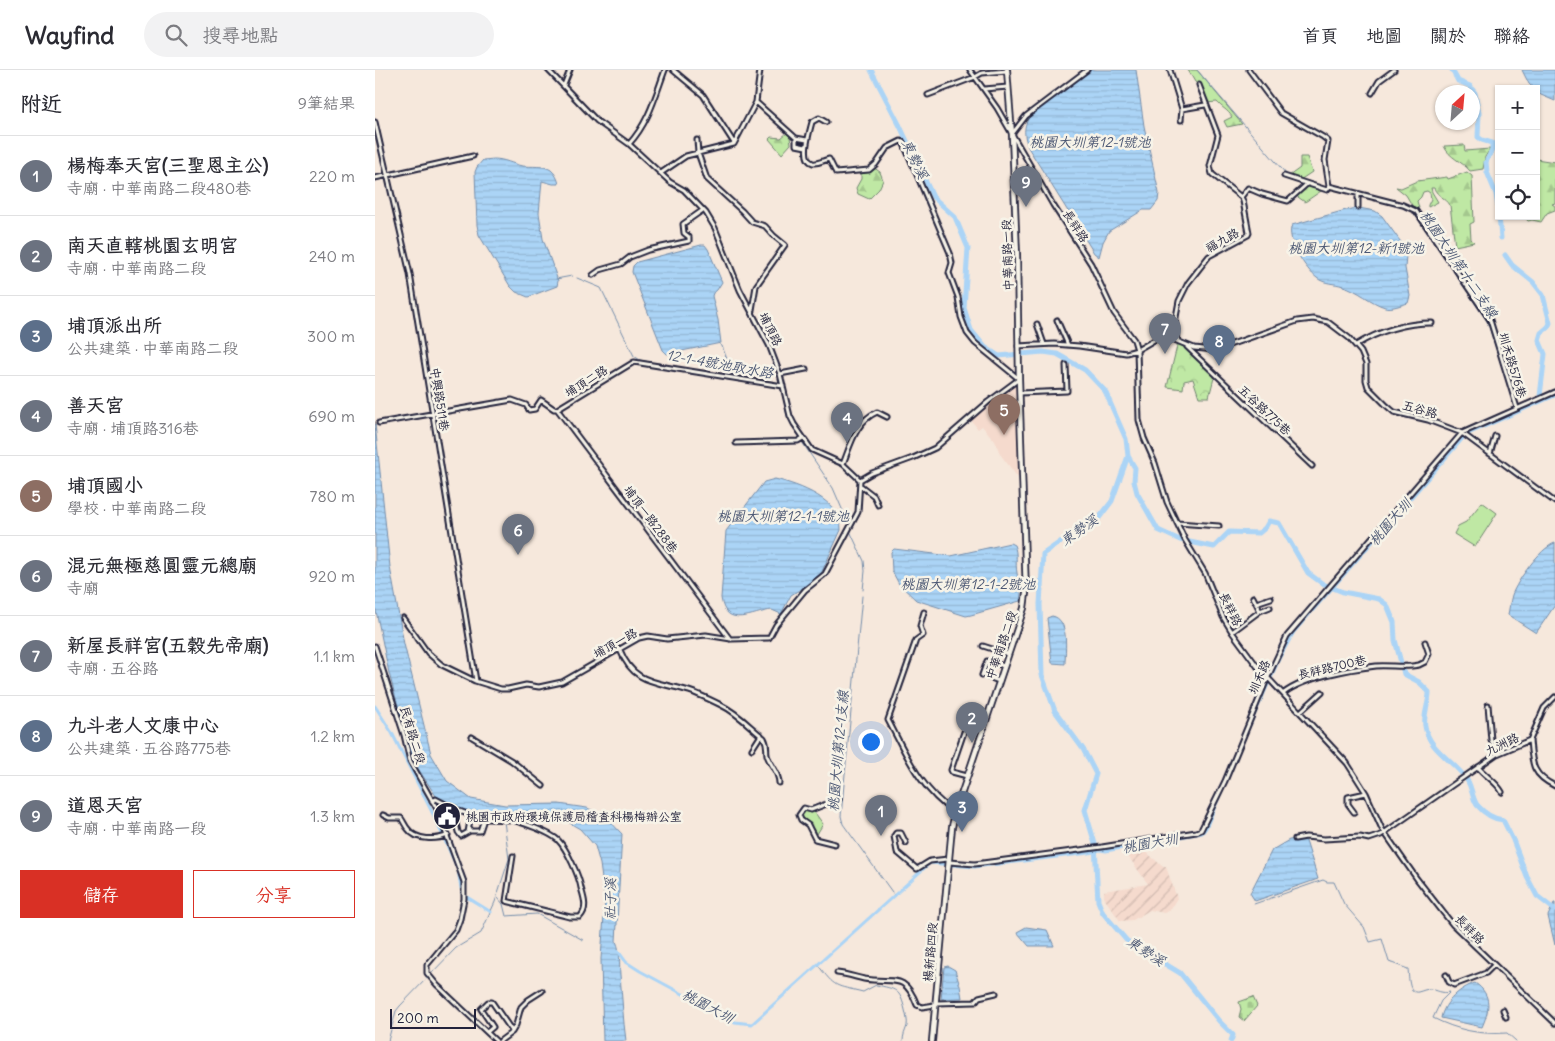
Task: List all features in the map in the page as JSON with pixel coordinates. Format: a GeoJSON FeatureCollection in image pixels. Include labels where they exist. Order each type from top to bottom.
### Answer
{"type":"FeatureCollection","features":[{"type":"Feature","properties":{"kind":"main road","name":"中華南路一段"},"geometry":{"type":"LineString","coordinates":[[1007,71],[1012,135],[1018,280],[1019,368]]}},
{"type":"Feature","properties":{"kind":"main road","name":"中華南路二段"},"geometry":{"type":"LineString","coordinates":[[948,862],[955,813],[1024,608],[1026,593],[1019,368]]}},
{"type":"Feature","properties":{"kind":"main road","name":"楊新路四段"},"geometry":{"type":"LineString","coordinates":[[932,1041],[948,862]]}},
{"type":"Feature","properties":{"kind":"street","name":"埔頂路"},"geometry":{"type":"LineString","coordinates":[[548,70],[597,121],[629,144],[661,173],[684,190],[703,210],[715,228],[740,290],[769,345],[780,374],[790,416],[811,450],[843,464],[861,480]]}},
{"type":"Feature","properties":{"kind":"street"},"geometry":{"type":"LineString","coordinates":[[564,85],[570,70]]}},
{"type":"Feature","properties":{"kind":"street"},"geometry":{"type":"LineString","coordinates":[[629,144],[641,131],[665,70]]}},
{"type":"Feature","properties":{"kind":"street"},"geometry":{"type":"LineString","coordinates":[[673,70],[703,95],[734,144]]}},
{"type":"Feature","properties":{"kind":"street"},"geometry":{"type":"LineString","coordinates":[[661,173],[685,156],[734,144],[756,102],[760,70]]}},
{"type":"Feature","properties":{"kind":"street","name":"長祥路"},"geometry":{"type":"LineString","coordinates":[[970,70],[997,108],[1053,205],[1091,264],[1114,313],[1134,340],[1137,350],[1139,420],[1144,438],[1167,502],[1184,539],[1205,573],[1232,632],[1244,650],[1269,679],[1347,763],[1366,793],[1385,832],[1438,907],[1453,925],[1555,1023]]}},
{"type":"Feature","properties":{"kind":"street"},"geometry":{"type":"LineString","coordinates":[[1012,135],[1026,116],[1087,70]]}},
{"type":"Feature","properties":{"kind":"street"},"geometry":{"type":"LineString","coordinates":[[1171,70],[1182,109],[1181,120]]}},
{"type":"Feature","properties":{"kind":"street"},"geometry":{"type":"LineString","coordinates":[[1249,70],[1281,112],[1328,141],[1325,160],[1328,188],[1307,184],[1284,176]]}},
{"type":"Feature","properties":{"kind":"street"},"geometry":{"type":"LineString","coordinates":[[1373,93],[1379,81],[1394,70]]}},
{"type":"Feature","properties":{"kind":"street"},"geometry":{"type":"LineString","coordinates":[[928,95],[975,77],[984,71],[1007,71]]}},
{"type":"Feature","properties":{"kind":"street"},"geometry":{"type":"LineString","coordinates":[[1199,85],[1218,135],[1210,166],[1211,174],[1241,196],[1248,188],[1288,201],[1307,184]]}},
{"type":"Feature","properties":{"kind":"street"},"geometry":{"type":"LineString","coordinates":[[984,89],[1008,87]]}},
{"type":"Feature","properties":{"kind":"street"},"geometry":{"type":"LineString","coordinates":[[756,102],[796,138],[807,140]]}},
{"type":"Feature","properties":{"kind":"street"},"geometry":{"type":"LineString","coordinates":[[1182,109],[1205,105]]}},
{"type":"Feature","properties":{"kind":"street"},"geometry":{"type":"LineString","coordinates":[[826,122],[819,118],[814,120],[807,140],[807,159],[812,163],[829,159],[836,173],[872,168],[887,148],[901,141],[903,142],[950,253],[952,260],[949,273],[958,297],[961,317],[967,333],[975,343],[1019,379],[988,402],[935,448],[872,473],[861,480]]}},
{"type":"Feature","properties":{"kind":"street","name":"中興路511巷"},"geometry":{"type":"LineString","coordinates":[[375,122],[410,274],[477,681]]}},
{"type":"Feature","properties":{"kind":"street"},"geometry":{"type":"LineString","coordinates":[[796,138],[796,145],[806,147]]}},
{"type":"Feature","properties":{"kind":"street"},"geometry":{"type":"LineString","coordinates":[[697,140],[698,153],[707,179],[752,222],[765,226],[785,245],[756,286],[752,311]]}},
{"type":"Feature","properties":{"kind":"street"},"geometry":{"type":"LineString","coordinates":[[375,178],[466,156],[473,156]]}},
{"type":"Feature","properties":{"kind":"street","name":"圳禾路576巷"},"geometry":{"type":"LineString","coordinates":[[1328,188],[1410,207],[1419,215],[1489,320],[1517,408]]}},
{"type":"Feature","properties":{"kind":"street"},"geometry":{"type":"LineString","coordinates":[[1357,207],[1358,194]]}},
{"type":"Feature","properties":{"kind":"street","name":"福九路"},"geometry":{"type":"LineString","coordinates":[[1178,341],[1175,330],[1176,316],[1179,301],[1188,283],[1209,256],[1249,233],[1241,196]]}},
{"type":"Feature","properties":{"kind":"street"},"geometry":{"type":"LineString","coordinates":[[593,275],[600,270],[621,264],[630,257],[648,250],[689,241],[689,237],[684,233],[683,224],[703,210]]}},
{"type":"Feature","properties":{"kind":"street"},"geometry":{"type":"LineString","coordinates":[[1057,320],[1068,345]]}},
{"type":"Feature","properties":{"kind":"street","name":"五谷路"},"geometry":{"type":"LineString","coordinates":[[1137,350],[1156,339],[1163,338],[1203,350],[1215,350],[1297,321],[1313,320],[1328,322],[1356,345],[1366,364],[1367,387],[1394,412],[1428,420],[1465,436],[1510,467],[1555,502]]}},
{"type":"Feature","properties":{"kind":"street"},"geometry":{"type":"LineString","coordinates":[[1356,345],[1382,331],[1413,324],[1432,323]]}},
{"type":"Feature","properties":{"kind":"street"},"geometry":{"type":"LineString","coordinates":[[1037,324],[1044,344]]}},
{"type":"Feature","properties":{"kind":"street"},"geometry":{"type":"LineString","coordinates":[[1018,348],[1044,344],[1068,345],[1126,353],[1137,350]]}},
{"type":"Feature","properties":{"kind":"street","name":"五谷路775巷"},"geometry":{"type":"LineString","coordinates":[[1185,345],[1312,466]]}},
{"type":"Feature","properties":{"kind":"street","name":"埔頂二路"},"geometry":{"type":"LineString","coordinates":[[379,423],[512,400],[526,405],[529,410],[535,409],[541,400],[557,409],[634,362],[783,386]]}},
{"type":"Feature","properties":{"kind":"street"},"geometry":{"type":"LineString","coordinates":[[1020,393],[1067,391],[1066,365]]}},
{"type":"Feature","properties":{"kind":"street"},"geometry":{"type":"LineString","coordinates":[[780,374],[806,369]]}},
{"type":"Feature","properties":{"kind":"street","name":"圳禾路"},"geometry":{"type":"LineString","coordinates":[[906,842],[901,833],[896,833],[894,836],[897,852],[917,869],[930,861],[975,864],[1100,848],[1201,830],[1225,781],[1287,636],[1465,436],[1517,408],[1555,392]]}},
{"type":"Feature","properties":{"kind":"street","name":"埔頂一路288巷"},"geometry":{"type":"LineString","coordinates":[[557,409],[731,639]]}},
{"type":"Feature","properties":{"kind":"street"},"geometry":{"type":"LineString","coordinates":[[843,464],[858,426],[877,412],[887,417]]}},
{"type":"Feature","properties":{"kind":"street"},"geometry":{"type":"LineString","coordinates":[[1489,454],[1495,436]]}},
{"type":"Feature","properties":{"kind":"street"},"geometry":{"type":"LineString","coordinates":[[736,443],[799,441],[803,438]]}},
{"type":"Feature","properties":{"kind":"street","name":"埔頂一路"},"geometry":{"type":"LineString","coordinates":[[403,618],[428,653],[442,665],[490,686],[509,689],[526,685],[539,687],[562,682],[639,638],[648,636],[667,639],[706,635],[731,639],[769,638],[776,625],[805,590],[825,574],[858,512],[861,480]]}},
{"type":"Feature","properties":{"kind":"street"},"geometry":{"type":"LineString","coordinates":[[861,486],[874,496],[878,505]]}},
{"type":"Feature","properties":{"kind":"street"},"geometry":{"type":"LineString","coordinates":[[1177,523],[1219,526]]}},
{"type":"Feature","properties":{"kind":"street"},"geometry":{"type":"LineString","coordinates":[[1253,597],[1260,611]]}},
{"type":"Feature","properties":{"kind":"street"},"geometry":{"type":"LineString","coordinates":[[1255,603],[1271,598]]}},
{"type":"Feature","properties":{"kind":"street"},"geometry":{"type":"LineString","coordinates":[[1232,632],[1260,611],[1270,607]]}},
{"type":"Feature","properties":{"kind":"street"},"geometry":{"type":"LineString","coordinates":[[925,612],[920,626],[923,635],[916,640],[888,720],[920,780],[955,813]]}},
{"type":"Feature","properties":{"kind":"street","name":"長祥路700巷"},"geometry":{"type":"LineString","coordinates":[[1284,693],[1296,684],[1337,672],[1377,666],[1419,665],[1425,662],[1429,654],[1425,642]]}},
{"type":"Feature","properties":{"kind":"street","name":"民有路二段"},"geometry":{"type":"LineString","coordinates":[[375,646],[404,735],[410,762],[444,825],[445,836],[464,882],[464,896],[456,930],[427,965],[427,973],[487,1032]]}},
{"type":"Feature","properties":{"kind":"street"},"geometry":{"type":"LineString","coordinates":[[983,646],[1008,654]]}},
{"type":"Feature","properties":{"kind":"street"},"geometry":{"type":"LineString","coordinates":[[620,650],[626,664],[639,676],[684,689],[735,712],[761,735],[767,743],[767,756],[776,771],[779,783]]}},
{"type":"Feature","properties":{"kind":"street"},"geometry":{"type":"LineString","coordinates":[[999,681],[982,675],[987,661],[1004,666]]}},
{"type":"Feature","properties":{"kind":"street"},"geometry":{"type":"LineString","coordinates":[[1300,712],[1322,692]]}},
{"type":"Feature","properties":{"kind":"street","name":"九洲路"},"geometry":{"type":"LineString","coordinates":[[1385,832],[1497,754],[1530,740],[1544,708],[1555,697]]}},
{"type":"Feature","properties":{"kind":"street"},"geometry":{"type":"LineString","coordinates":[[1488,705],[1491,740],[1497,754]]}},
{"type":"Feature","properties":{"kind":"street"},"geometry":{"type":"LineString","coordinates":[[964,732],[951,768],[952,772],[967,776]]}},
{"type":"Feature","properties":{"kind":"street"},"geometry":{"type":"LineString","coordinates":[[752,749],[761,735]]}},
{"type":"Feature","properties":{"kind":"street"},"geometry":{"type":"LineString","coordinates":[[472,737],[512,761],[543,786]]}},
{"type":"Feature","properties":{"kind":"street"},"geometry":{"type":"LineString","coordinates":[[1530,740],[1535,771],[1542,779],[1555,786]]}},
{"type":"Feature","properties":{"kind":"street"},"geometry":{"type":"LineString","coordinates":[[1478,767],[1502,792]]}},
{"type":"Feature","properties":{"kind":"street"},"geometry":{"type":"LineString","coordinates":[[1354,812],[1348,804],[1348,797],[1366,793]]}},
{"type":"Feature","properties":{"kind":"street"},"geometry":{"type":"LineString","coordinates":[[432,800],[436,799],[471,815],[524,823],[556,839],[562,845],[579,879],[585,903],[583,914],[580,917],[570,917],[506,901],[513,856]]}},
{"type":"Feature","properties":{"kind":"street"},"geometry":{"type":"LineString","coordinates":[[835,844],[815,839],[808,825],[801,820],[799,815],[804,808],[811,810],[839,799]]}},
{"type":"Feature","properties":{"kind":"street"},"geometry":{"type":"LineString","coordinates":[[453,808],[459,834],[463,836],[468,832],[481,830],[484,818]]}},
{"type":"Feature","properties":{"kind":"street"},"geometry":{"type":"LineString","coordinates":[[383,814],[389,818],[401,818],[408,830],[417,836],[429,838],[445,836]]}},
{"type":"Feature","properties":{"kind":"street"},"geometry":{"type":"LineString","coordinates":[[468,832],[471,815]]}},
{"type":"Feature","properties":{"kind":"street"},"geometry":{"type":"LineString","coordinates":[[1295,838],[1360,837],[1369,839],[1385,832]]}},
{"type":"Feature","properties":{"kind":"street"},"geometry":{"type":"LineString","coordinates":[[1446,975],[1449,982],[1454,985],[1486,973],[1494,965]]}},
{"type":"Feature","properties":{"kind":"street"},"geometry":{"type":"LineString","coordinates":[[837,973],[851,974],[863,979],[898,981],[906,986],[914,996],[917,1006],[922,1007],[935,1004],[975,1002],[979,997],[996,993]]}},
{"type":"Feature","properties":{"kind":"street"},"geometry":{"type":"LineString","coordinates":[[500,1041],[516,1025],[521,1007],[542,991]]}},
{"type":"Feature","properties":{"kind":"street"},"geometry":{"type":"LineString","coordinates":[[496,1041],[487,1032],[493,1027],[481,1009],[488,1002],[492,1002],[512,1031]]}},
{"type":"Feature","properties":{"kind":"street"},"geometry":{"type":"LineString","coordinates":[[1503,1010],[1506,1017]]}},
{"type":"Feature","properties":{"kind":"shaded area"},"geometry":{"type":"Polygon","coordinates":[[[1016,381],[1019,479],[1000,454],[995,441],[982,426],[978,429],[970,419],[1016,381]]]}},
{"type":"Feature","properties":{"kind":"shaded area"},"geometry":{"type":"Polygon","coordinates":[[[1144,850],[1162,866],[1166,867],[1177,898],[1170,910],[1164,913],[1150,910],[1133,920],[1120,921],[1104,898],[1104,891],[1148,884],[1125,852],[1144,850]]]}},
{"type":"Feature","properties":{"kind":"green space"},"geometry":{"type":"Polygon","coordinates":[[[1188,70],[1197,70],[1242,124],[1227,127],[1224,121],[1232,117],[1217,102],[1206,103],[1198,84],[1188,70]]]}},
{"type":"Feature","properties":{"kind":"green space"},"geometry":{"type":"Polygon","coordinates":[[[787,133],[791,144],[782,154],[769,139],[771,137],[781,138],[787,133]]]}},
{"type":"Feature","properties":{"kind":"green space"},"geometry":{"type":"Polygon","coordinates":[[[1464,145],[1465,151],[1490,149],[1485,157],[1483,169],[1470,171],[1449,154],[1444,146],[1464,145]]]}},
{"type":"Feature","properties":{"kind":"green space"},"geometry":{"type":"Polygon","coordinates":[[[1300,157],[1307,157],[1312,172],[1300,180],[1289,176],[1300,168],[1300,157]]]}},
{"type":"Feature","properties":{"kind":"green space"},"geometry":{"type":"Polygon","coordinates":[[[1540,160],[1555,162],[1555,203],[1552,204],[1555,206],[1555,210],[1547,213],[1541,222],[1532,220],[1540,220],[1540,160]]]}},
{"type":"Feature","properties":{"kind":"green space"},"geometry":{"type":"Polygon","coordinates":[[[873,167],[880,172],[883,180],[879,189],[869,199],[858,194],[856,188],[861,179],[861,171],[873,167]]]}},
{"type":"Feature","properties":{"kind":"green space"},"geometry":{"type":"Polygon","coordinates":[[[1467,172],[1472,176],[1474,222],[1470,224],[1471,239],[1474,242],[1455,246],[1450,205],[1434,188],[1431,188],[1432,192],[1438,202],[1428,207],[1431,199],[1430,193],[1427,191],[1423,192],[1417,201],[1419,208],[1413,207],[1406,195],[1396,187],[1401,188],[1417,181],[1447,177],[1448,179],[1467,172]]]}},
{"type":"Feature","properties":{"kind":"green space"},"geometry":{"type":"Polygon","coordinates":[[[1305,186],[1321,191],[1305,202],[1295,195],[1305,186]]]}},
{"type":"Feature","properties":{"kind":"green space"},"geometry":{"type":"Polygon","coordinates":[[[1178,342],[1215,374],[1209,397],[1199,397],[1193,379],[1184,381],[1183,389],[1167,387],[1178,342]]]}},
{"type":"Feature","properties":{"kind":"green space"},"geometry":{"type":"Polygon","coordinates":[[[1482,502],[1497,513],[1475,547],[1454,534],[1458,526],[1466,522],[1482,502]]]}},
{"type":"Feature","properties":{"kind":"green space"},"geometry":{"type":"Polygon","coordinates":[[[806,809],[813,810],[823,824],[817,834],[801,817],[806,809]]]}},
{"type":"Feature","properties":{"kind":"green space"},"geometry":{"type":"Polygon","coordinates":[[[1253,997],[1257,1006],[1244,1021],[1239,1017],[1241,1009],[1239,1002],[1253,997]]]}},
{"type":"Feature","properties":{"kind":"water","name":"桃園大圳第12-1號池"},"geometry":{"type":"Polygon","coordinates":[[[1090,70],[1136,70],[1144,126],[1159,193],[1158,201],[1151,210],[1143,210],[1109,231],[1103,242],[1099,257],[1094,253],[1029,149],[1025,132],[1026,123],[1031,115],[1090,70]]]}},
{"type":"Feature","properties":{"kind":"water"},"geometry":{"type":"Polygon","coordinates":[[[1522,70],[1555,70],[1555,101],[1540,94],[1540,85],[1529,84],[1522,70]]]}},
{"type":"Feature","properties":{"kind":"water"},"geometry":{"type":"Polygon","coordinates":[[[494,159],[522,166],[548,168],[554,173],[559,182],[559,184],[553,184],[542,181],[539,213],[543,239],[558,281],[557,286],[528,297],[516,292],[510,286],[479,235],[475,172],[483,160],[494,159]]]}},
{"type":"Feature","properties":{"kind":"water","name":"桃園大圳第12-新1號池"},"geometry":{"type":"Polygon","coordinates":[[[1359,208],[1375,211],[1382,216],[1403,245],[1406,255],[1405,268],[1410,296],[1408,303],[1385,307],[1349,288],[1323,281],[1312,274],[1298,254],[1291,238],[1292,225],[1359,208]]]}},
{"type":"Feature","properties":{"kind":"water"},"geometry":{"type":"Polygon","coordinates":[[[705,245],[708,249],[722,282],[712,296],[721,343],[667,354],[663,350],[632,272],[633,266],[637,262],[705,245]]]}},
{"type":"Feature","properties":{"kind":"water"},"geometry":{"type":"Polygon","coordinates":[[[375,424],[390,567],[404,644],[431,754],[447,781],[471,799],[505,805],[559,804],[587,808],[605,816],[622,834],[616,941],[619,954],[626,1041],[603,1041],[601,959],[605,901],[600,864],[595,846],[580,829],[568,822],[552,819],[475,815],[454,807],[436,796],[413,761],[389,673],[375,606],[375,424]]]}},
{"type":"Feature","properties":{"kind":"water","name":"桃園大圳第12-1-1號池"},"geometry":{"type":"Polygon","coordinates":[[[775,479],[796,485],[827,502],[839,519],[841,530],[819,578],[791,595],[781,614],[772,610],[749,616],[734,616],[728,614],[721,598],[726,531],[764,482],[775,479]]]}},
{"type":"Feature","properties":{"kind":"water","name":"桃園大圳第12-1-2號池"},"geometry":{"type":"Polygon","coordinates":[[[1010,543],[1014,545],[1016,552],[1016,569],[1021,593],[1020,601],[971,615],[966,616],[916,600],[899,584],[892,571],[891,552],[894,549],[951,556],[1010,543]]]}},
{"type":"Feature","properties":{"kind":"water"},"geometry":{"type":"Polygon","coordinates":[[[1555,543],[1555,605],[1536,633],[1508,615],[1510,603],[1515,589],[1536,558],[1555,543]]]}},
{"type":"Feature","properties":{"kind":"water"},"geometry":{"type":"Polygon","coordinates":[[[1052,616],[1058,618],[1064,629],[1066,644],[1065,664],[1052,663],[1047,618],[1052,616]]]}},
{"type":"Feature","properties":{"kind":"water"},"geometry":{"type":"Polygon","coordinates":[[[1305,838],[1318,879],[1255,901],[1250,893],[1272,850],[1289,840],[1305,838]]]}},
{"type":"Feature","properties":{"kind":"water"},"geometry":{"type":"Polygon","coordinates":[[[1555,903],[1555,945],[1548,916],[1555,903]]]}},
{"type":"Feature","properties":{"kind":"water"},"geometry":{"type":"Polygon","coordinates":[[[1026,927],[1047,930],[1054,946],[1029,946],[1017,932],[1026,927]]]}},
{"type":"Feature","properties":{"kind":"water"},"geometry":{"type":"Polygon","coordinates":[[[948,966],[955,970],[962,998],[941,999],[944,967],[948,966]]]}},
{"type":"Feature","properties":{"kind":"water"},"geometry":{"type":"Polygon","coordinates":[[[1475,983],[1485,993],[1488,1004],[1482,1027],[1441,1018],[1445,1006],[1453,996],[1475,983]]]}},
{"type":"Feature","properties":{"kind":"waterway","name":"東勢溪"},"geometry":{"type":"LineString","coordinates":[[871,70],[933,197],[955,217],[968,248],[964,308],[971,330],[985,347],[999,356],[1043,352],[1057,354],[1085,370],[1105,391],[1126,439],[1128,456],[1112,501],[1096,522],[1073,533],[1043,554],[1040,604],[1042,675],[1055,711],[1083,749],[1096,774],[1085,810],[1095,844],[1098,901],[1103,913],[1127,941],[1180,973],[1219,1021],[1233,1035],[1231,1041]]}},
{"type":"Feature","properties":{"kind":"waterway","name":"桃園大圳第十二支線"},"geometry":{"type":"LineString","coordinates":[[1197,70],[1287,175]]}},
{"type":"Feature","properties":{"kind":"waterway"},"geometry":{"type":"LineString","coordinates":[[1452,70],[1458,81],[1470,86],[1475,93],[1479,113],[1478,137],[1492,143],[1492,150],[1486,162],[1487,172],[1495,192]]}},
{"type":"Feature","properties":{"kind":"waterway","name":"桃園大圳第十二支線"},"geometry":{"type":"LineString","coordinates":[[1321,186],[1356,195]]}},
{"type":"Feature","properties":{"kind":"waterway","name":"桃園大圳第十二支線"},"geometry":{"type":"LineString","coordinates":[[1360,196],[1405,208]]}},
{"type":"Feature","properties":{"kind":"waterway","name":"桃園大圳第十二支線"},"geometry":{"type":"LineString","coordinates":[[1409,209],[1414,213],[1487,321],[1515,406]]}},
{"type":"Feature","properties":{"kind":"waterway"},"geometry":{"type":"LineString","coordinates":[[1499,220],[1501,238]]}},
{"type":"Feature","properties":{"kind":"waterway"},"geometry":{"type":"LineString","coordinates":[[1505,255],[1512,265],[1533,282],[1543,295],[1550,323],[1541,333],[1539,340],[1545,354],[1540,396]]}},
{"type":"Feature","properties":{"kind":"waterway","name":"12-1-4號池取水路"},"geometry":{"type":"LineString","coordinates":[[556,279],[572,276]]}},
{"type":"Feature","properties":{"kind":"waterway","name":"12-1-4號池取水路"},"geometry":{"type":"LineString","coordinates":[[577,278],[601,288],[634,356],[640,360],[655,363]]}},
{"type":"Feature","properties":{"kind":"waterway","name":"12-1-4號池取水路"},"geometry":{"type":"LineString","coordinates":[[718,343],[722,346],[733,375],[780,384]]}},
{"type":"Feature","properties":{"kind":"waterway","name":"12-1-4號池取水路"},"geometry":{"type":"LineString","coordinates":[[657,363],[720,374]]}},
{"type":"Feature","properties":{"kind":"waterway","name":"桃園大圳第12-1支線"},"geometry":{"type":"LineString","coordinates":[[781,388],[787,416],[800,437]]}},
{"type":"Feature","properties":{"kind":"waterway","name":"桃園大圳"},"geometry":{"type":"LineString","coordinates":[[1240,748],[1280,657],[1294,632],[1466,435],[1555,396]]}},
{"type":"Feature","properties":{"kind":"waterway","name":"桃園大圳第12-1支線"},"geometry":{"type":"LineString","coordinates":[[802,442],[833,488],[849,525]]}},
{"type":"Feature","properties":{"kind":"waterway"},"geometry":{"type":"LineString","coordinates":[[1128,456],[1135,468],[1134,481],[1137,493],[1158,530],[1180,540],[1214,547],[1229,532],[1259,533],[1269,521],[1279,523],[1308,573],[1323,584],[1343,592],[1379,599],[1387,605],[1394,622],[1395,640],[1404,674],[1419,682],[1429,692],[1425,713],[1427,735],[1437,749],[1462,773],[1470,786],[1477,805],[1489,815],[1503,820],[1537,896],[1555,910]]}},
{"type":"Feature","properties":{"kind":"waterway","name":"桃園大圳第12-1支線"},"geometry":{"type":"LineString","coordinates":[[850,531],[864,561],[863,590]]}},
{"type":"Feature","properties":{"kind":"waterway","name":"桃園大圳第12-1支線"},"geometry":{"type":"LineString","coordinates":[[862,596],[841,816],[843,824],[892,892]]}},
{"type":"Feature","properties":{"kind":"waterway"},"geometry":{"type":"LineString","coordinates":[[375,706],[392,733],[433,814],[458,870],[462,894],[491,912]]}},
{"type":"Feature","properties":{"kind":"waterway","name":"桃園大圳"},"geometry":{"type":"LineString","coordinates":[[618,951],[626,962],[640,971],[735,1022],[752,1024],[930,863],[974,867],[1089,853],[1100,850],[1106,851],[1202,833],[1206,828],[1224,786]]}},
{"type":"Feature","properties":{"kind":"waterway","name":"社子溪"},"geometry":{"type":"LineString","coordinates":[[388,1041],[396,1011],[400,1006],[456,948],[481,933],[495,902],[509,859],[504,821]]}},
{"type":"Feature","properties":{"kind":"waterway"},"geometry":{"type":"LineString","coordinates":[[1254,904],[1323,880],[1334,882],[1344,904],[1364,927],[1370,942],[1382,939],[1389,962],[1408,969],[1412,990],[1418,992],[1430,989],[1450,992],[1441,1001],[1433,1018],[1469,1031],[1507,1033],[1516,1041]]}},
{"type":"Feature","properties":{"kind":"waterway"},"geometry":{"type":"LineString","coordinates":[[498,898],[503,904],[506,916],[537,914],[583,940]]}},
{"type":"Feature","properties":{"kind":"waterway"},"geometry":{"type":"LineString","coordinates":[[818,965],[833,982],[841,987],[863,992],[876,985],[896,991],[901,998],[907,1020],[903,1041]]}},
{"type":"Feature","properties":{"kind":"place","name":"道恩天宮"},"geometry":{"type":"Point","coordinates":[1026,207]}},
{"type":"Feature","properties":{"kind":"place","name":"新屋長祥宮(五穀先帝廟)"},"geometry":{"type":"Point","coordinates":[1165,354]}},
{"type":"Feature","properties":{"kind":"place","name":"九斗老人文康中心"},"geometry":{"type":"Point","coordinates":[1219,366]}},
{"type":"Feature","properties":{"kind":"place","name":"埔頂國小"},"geometry":{"type":"Point","coordinates":[1004,435]}},
{"type":"Feature","properties":{"kind":"place","name":"善天宮"},"geometry":{"type":"Point","coordinates":[847,443]}},
{"type":"Feature","properties":{"kind":"place","name":"混元無極慈圓靈元總廟"},"geometry":{"type":"Point","coordinates":[518,555]}},
{"type":"Feature","properties":{"kind":"place","name":"南天直轄桃園玄明宮"},"geometry":{"type":"Point","coordinates":[972,743]}},
{"type":"Feature","properties":{"kind":"place","name":"桃園市政府環境保護局稽查科楊梅辦公室"},"geometry":{"type":"Point","coordinates":[447,816]}},
{"type":"Feature","properties":{"kind":"place","name":"埔頂派出所"},"geometry":{"type":"Point","coordinates":[962,832]}},
{"type":"Feature","properties":{"kind":"place","name":"楊梅奉天宮(三聖恩主公)"},"geometry":{"type":"Point","coordinates":[881,836]}}]}
